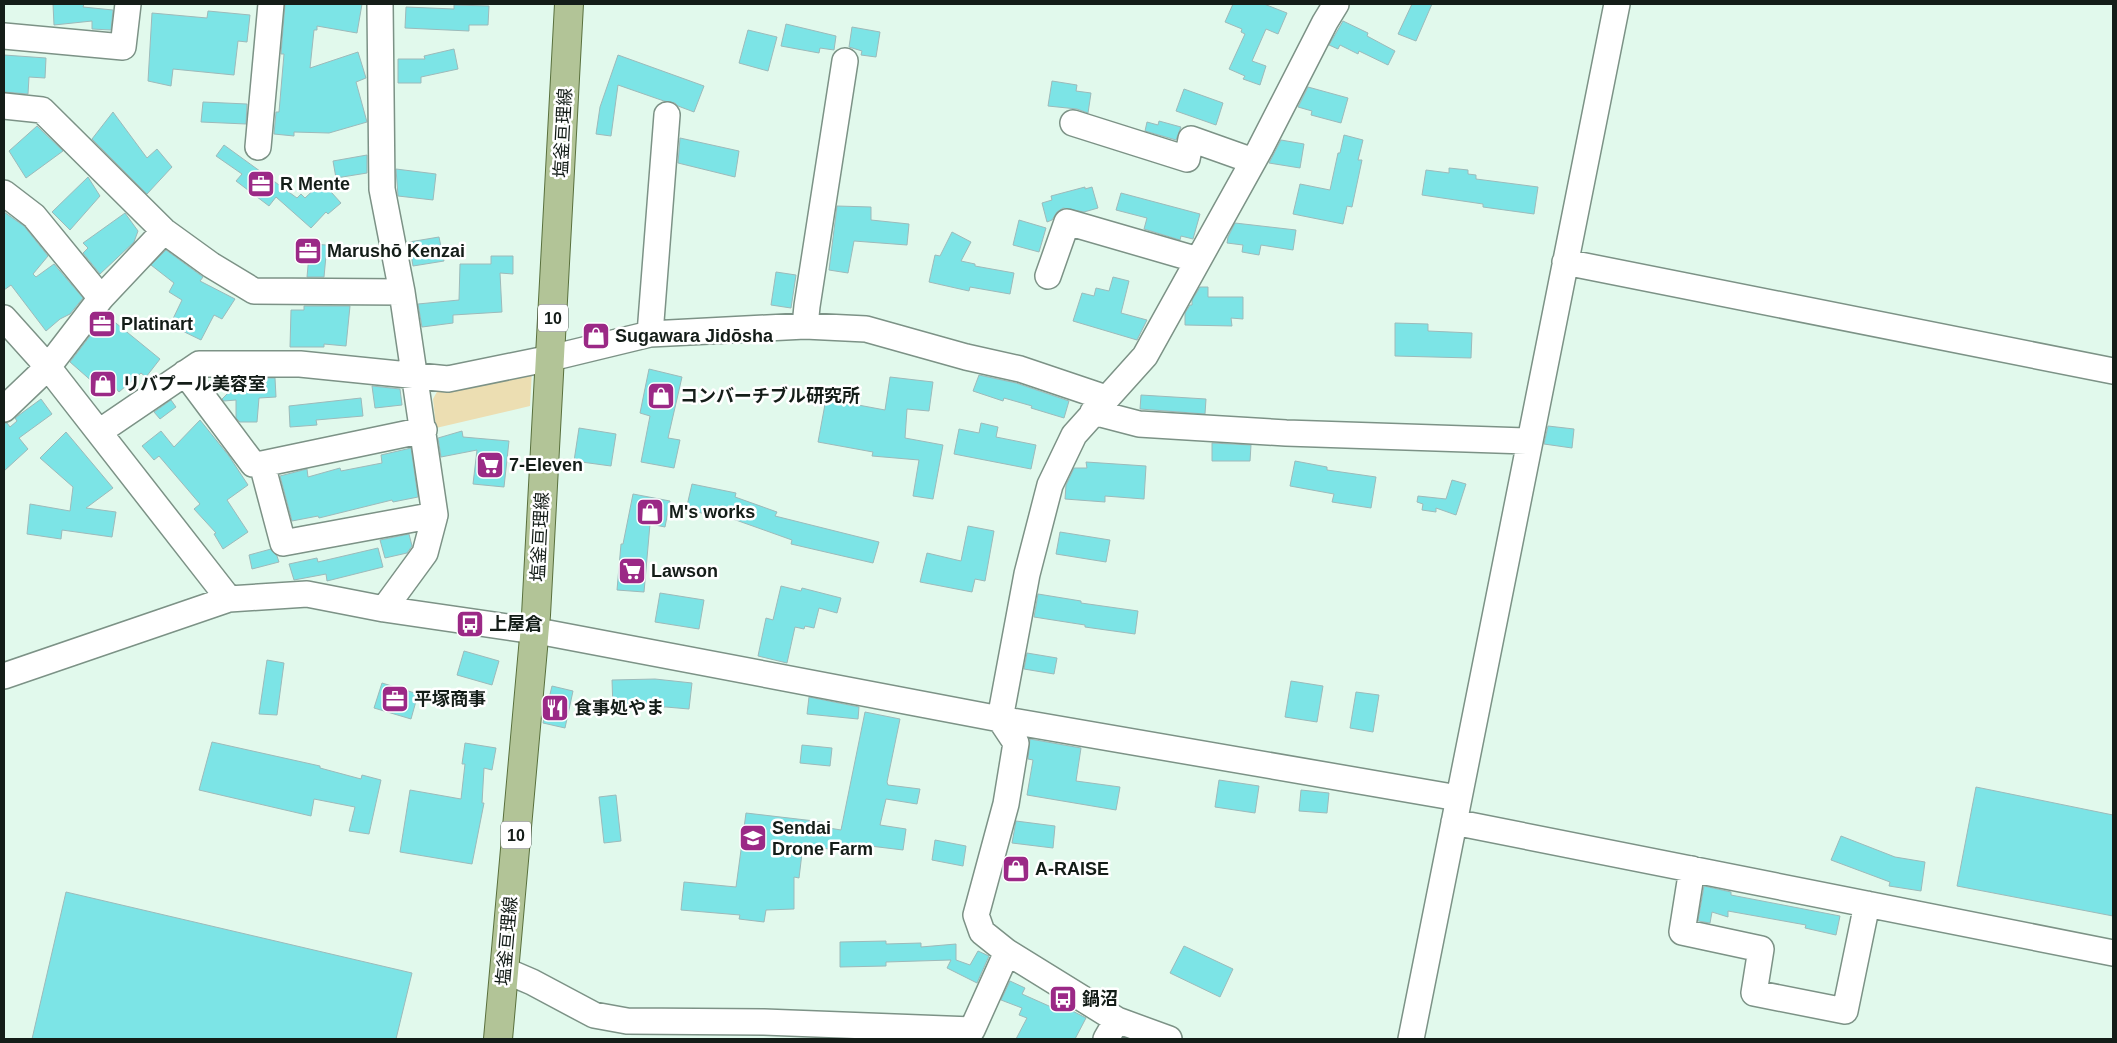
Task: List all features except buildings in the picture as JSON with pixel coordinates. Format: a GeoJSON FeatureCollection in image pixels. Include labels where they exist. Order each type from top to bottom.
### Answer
{"type":"FeatureCollection","features":[{"type":"Feature","properties":{"kind":"main road","name":"塩釜亘理線"},"geometry":{"type":"LineString","coordinates":[[498,1039],[534,631],[570,4]]}},
{"type":"Feature","properties":{"kind":"street"},"geometry":{"type":"LineString","coordinates":[[4,36],[123,47],[128,4]]}},
{"type":"Feature","properties":{"kind":"street"},"geometry":{"type":"LineString","coordinates":[[258,147],[271,4]]}},
{"type":"Feature","properties":{"kind":"street"},"geometry":{"type":"LineString","coordinates":[[380,4],[382,189],[402,292],[424,430],[435,515],[425,553],[384,609]]}},
{"type":"Feature","properties":{"kind":"street"},"geometry":{"type":"LineString","coordinates":[[1169,1039],[1111,1030],[982,932],[976,915],[1006,804],[1016,744],[1000,719],[1027,574],[1050,485],[1074,435],[1146,356],[1253,161],[1336,4]]}},
{"type":"Feature","properties":{"kind":"street"},"geometry":{"type":"LineString","coordinates":[[1410,1039],[1618,4]]}},
{"type":"Feature","properties":{"kind":"street"},"geometry":{"type":"LineString","coordinates":[[805,326],[845,62]]}},
{"type":"Feature","properties":{"kind":"street"},"geometry":{"type":"LineString","coordinates":[[4,106],[42,110],[164,230],[211,264],[254,291],[402,292]]}},
{"type":"Feature","properties":{"kind":"street"},"geometry":{"type":"LineString","coordinates":[[650,334],[667,115]]}},
{"type":"Feature","properties":{"kind":"street"},"geometry":{"type":"LineString","coordinates":[[1073,123],[1187,159],[1191,139],[1253,161]]}},
{"type":"Feature","properties":{"kind":"street"},"geometry":{"type":"LineString","coordinates":[[4,193],[34,216],[101,298]]}},
{"type":"Feature","properties":{"kind":"street"},"geometry":{"type":"LineString","coordinates":[[1048,276],[1067,222],[1198,260]]}},
{"type":"Feature","properties":{"kind":"street"},"geometry":{"type":"LineString","coordinates":[[4,409],[48,367],[101,298],[164,230]]}},
{"type":"Feature","properties":{"kind":"street"},"geometry":{"type":"LineString","coordinates":[[1565,262],[2113,371]]}},
{"type":"Feature","properties":{"kind":"street"},"geometry":{"type":"LineString","coordinates":[[4,318],[48,367],[229,598]]}},
{"type":"Feature","properties":{"kind":"street"},"geometry":{"type":"LineString","coordinates":[[99,432],[199,364],[300,364],[448,379],[551,358],[650,334],[805,326],[866,329],[966,358],[1020,369],[1139,424],[1286,433],[1529,441]]}},
{"type":"Feature","properties":{"kind":"street"},"geometry":{"type":"LineString","coordinates":[[185,373],[253,464],[262,464],[424,430]]}},
{"type":"Feature","properties":{"kind":"street"},"geometry":{"type":"LineString","coordinates":[[262,464],[283,544],[435,515]]}},
{"type":"Feature","properties":{"kind":"street"},"geometry":{"type":"LineString","coordinates":[[4,676],[229,598],[307,594],[384,609],[534,631],[1000,719],[1456,810],[1692,869],[2113,953]]}},
{"type":"Feature","properties":{"kind":"street"},"geometry":{"type":"LineString","coordinates":[[1692,869],[1682,932],[1761,949],[1754,993],[1844,1011],[1867,904]]}},
{"type":"Feature","properties":{"kind":"street"},"geometry":{"type":"LineString","coordinates":[[504,970],[532,982],[594,1016],[628,1021],[764,1022],[972,1030],[1007,952]]}},
{"type":"Feature","properties":{"kind":"shaded area"},"geometry":{"type":"Polygon","coordinates":[[[532,370],[530,406],[436,428],[433,399],[439,388],[532,370]]]}},
{"type":"Feature","properties":{"kind":"place","name":"R Mente"},"geometry":{"type":"Point","coordinates":[261,184]}},
{"type":"Feature","properties":{"kind":"place","name":"Marushō Kenzai"},"geometry":{"type":"Point","coordinates":[308,251]}},
{"type":"Feature","properties":{"kind":"place","name":"Platinart"},"geometry":{"type":"Point","coordinates":[102,324]}},
{"type":"Feature","properties":{"kind":"place","name":"Sugawara Jidōsha"},"geometry":{"type":"Point","coordinates":[596,336]}},
{"type":"Feature","properties":{"kind":"place","name":"リバプール美容室"},"geometry":{"type":"Point","coordinates":[103,384]}},
{"type":"Feature","properties":{"kind":"place","name":"コンバーチブル研究所"},"geometry":{"type":"Point","coordinates":[661,396]}},
{"type":"Feature","properties":{"kind":"place","name":"7-Eleven"},"geometry":{"type":"Point","coordinates":[490,465]}},
{"type":"Feature","properties":{"kind":"place","name":"M's works"},"geometry":{"type":"Point","coordinates":[650,512]}},
{"type":"Feature","properties":{"kind":"place","name":"Lawson"},"geometry":{"type":"Point","coordinates":[632,571]}},
{"type":"Feature","properties":{"kind":"place","name":"上屋倉"},"geometry":{"type":"Point","coordinates":[470,624]}},
{"type":"Feature","properties":{"kind":"place","name":"平塚商事"},"geometry":{"type":"Point","coordinates":[395,699]}},
{"type":"Feature","properties":{"kind":"place","name":"食事処やま"},"geometry":{"type":"Point","coordinates":[555,708]}},
{"type":"Feature","properties":{"kind":"place","name":"Sendai Drone Farm"},"geometry":{"type":"Point","coordinates":[753,838]}},
{"type":"Feature","properties":{"kind":"place","name":"A-RAISE"},"geometry":{"type":"Point","coordinates":[1016,869]}},
{"type":"Feature","properties":{"kind":"place","name":"鍋沼"},"geometry":{"type":"Point","coordinates":[1063,999]}}]}
